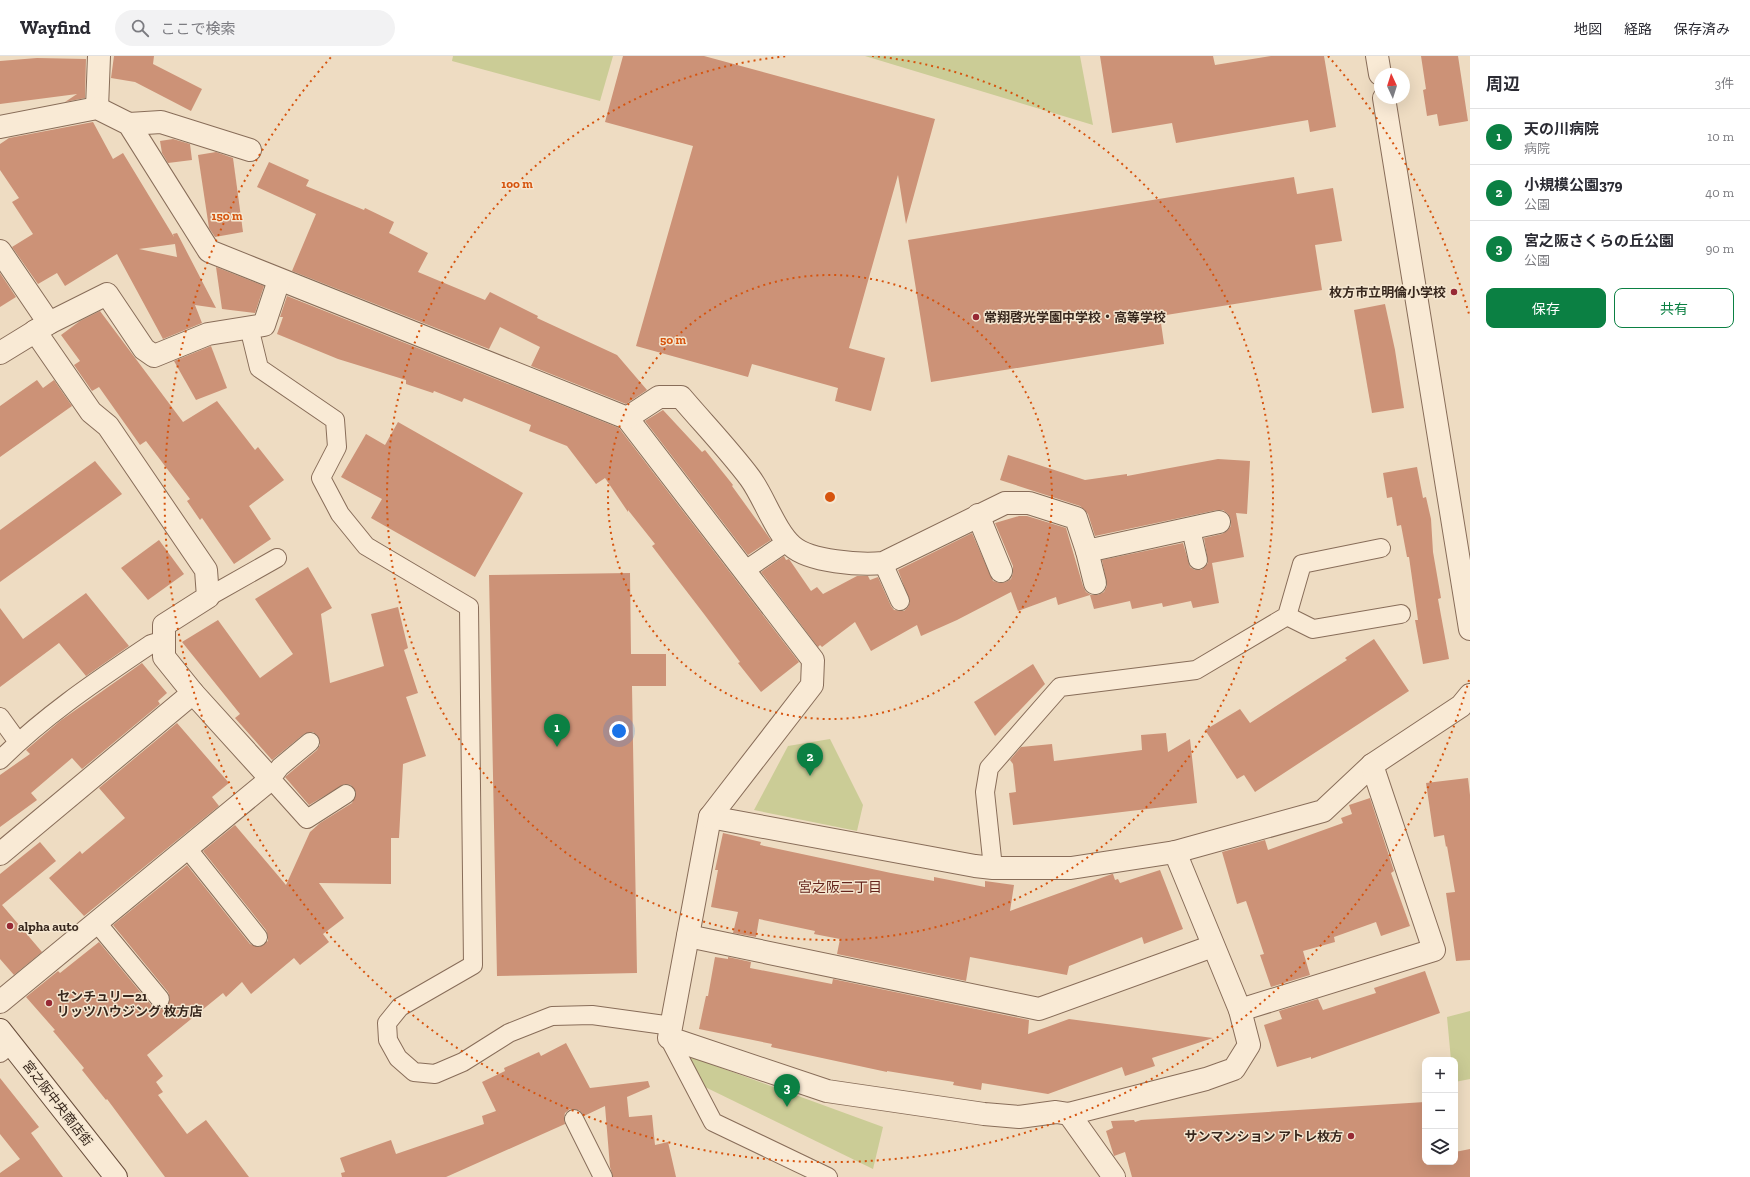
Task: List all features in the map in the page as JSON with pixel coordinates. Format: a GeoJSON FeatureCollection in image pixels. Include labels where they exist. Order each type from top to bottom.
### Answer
{"type":"FeatureCollection","features":[{"type":"Feature","properties":{"kind":"street"},"geometry":{"type":"LineString","coordinates":[[97,108],[99,56]]}},
{"type":"Feature","properties":{"kind":"street"},"geometry":{"type":"LineString","coordinates":[[1377,56],[1379,68]]}},
{"type":"Feature","properties":{"kind":"street"},"geometry":{"type":"LineString","coordinates":[[1385,104],[1470,629]]}},
{"type":"Feature","properties":{"kind":"street"},"geometry":{"type":"LineString","coordinates":[[0,127],[97,108],[129,124],[161,122],[250,150]]}},
{"type":"Feature","properties":{"kind":"street"},"geometry":{"type":"LineString","coordinates":[[129,124],[209,251],[627,418],[813,660],[812,685],[710,817],[671,1032],[827,1091],[984,1114],[1019,1117],[1056,1112],[1069,1114],[1206,1079],[1234,1069],[1249,1045],[1240,1010],[1175,852]]}},
{"type":"Feature","properties":{"kind":"street"},"geometry":{"type":"LineString","coordinates":[[0,251],[91,412],[108,426],[206,570],[208,597],[164,625],[164,657],[193,693],[271,779],[0,1002]]}},
{"type":"Feature","properties":{"kind":"street"},"geometry":{"type":"LineString","coordinates":[[0,353],[42,327],[107,294],[144,349],[154,356],[208,334],[264,325],[279,280]]}},
{"type":"Feature","properties":{"kind":"street"},"geometry":{"type":"LineString","coordinates":[[627,418],[659,397],[681,397],[751,479],[792,547],[817,558],[864,565],[883,564],[978,515],[1005,503],[1029,503],[1076,518],[1087,551],[1095,583]]}},
{"type":"Feature","properties":{"kind":"street"},"geometry":{"type":"LineString","coordinates":[[978,515],[1001,572]]}},
{"type":"Feature","properties":{"kind":"street"},"geometry":{"type":"LineString","coordinates":[[1087,551],[1220,522]]}},
{"type":"Feature","properties":{"kind":"street"},"geometry":{"type":"LineString","coordinates":[[0,854],[193,693]]}},
{"type":"Feature","properties":{"kind":"street"},"geometry":{"type":"LineString","coordinates":[[710,817],[993,868],[1071,868],[1175,852],[1323,811],[1372,765],[1461,706],[1470,695]]}},
{"type":"Feature","properties":{"kind":"street"},"geometry":{"type":"LineString","coordinates":[[1240,1010],[1434,950],[1372,765]]}},
{"type":"Feature","properties":{"kind":"street"},"geometry":{"type":"LineString","coordinates":[[688,936],[1039,1009],[1213,946]]}},
{"type":"Feature","properties":{"kind":"street","name":"宮之阪中央商店街"},"geometry":{"type":"LineString","coordinates":[[4,1042],[116,1177]]}},
{"type":"Feature","properties":{"kind":"street"},"geometry":{"type":"LineString","coordinates":[[1069,1114],[1114,1177]]}},
{"type":"Feature","properties":{"kind":"lane"},"geometry":{"type":"LineString","coordinates":[[249,327],[259,368],[335,420],[337,447],[321,478],[340,514],[366,546],[469,607],[473,965],[400,1007],[387,1023],[388,1040],[398,1058],[414,1072],[435,1074],[463,1062],[509,1033],[552,1016],[592,1015],[671,1032],[713,1122],[828,1177]]}},
{"type":"Feature","properties":{"kind":"lane"},"geometry":{"type":"LineString","coordinates":[[1191,529],[1198,560]]}},
{"type":"Feature","properties":{"kind":"lane"},"geometry":{"type":"LineString","coordinates":[[744,571],[788,542]]}},
{"type":"Feature","properties":{"kind":"lane"},"geometry":{"type":"LineString","coordinates":[[993,868],[985,792],[989,768],[1060,687],[1196,670],[1287,616],[1302,564],[1382,548]]}},
{"type":"Feature","properties":{"kind":"lane"},"geometry":{"type":"LineString","coordinates":[[208,597],[277,558]]}},
{"type":"Feature","properties":{"kind":"lane"},"geometry":{"type":"LineString","coordinates":[[883,564],[900,601]]}},
{"type":"Feature","properties":{"kind":"lane"},"geometry":{"type":"LineString","coordinates":[[1287,616],[1313,629],[1401,614]]}},
{"type":"Feature","properties":{"kind":"lane"},"geometry":{"type":"LineString","coordinates":[[0,760],[18,742],[73,698],[151,644],[164,640]]}},
{"type":"Feature","properties":{"kind":"lane"},"geometry":{"type":"LineString","coordinates":[[0,718],[18,742]]}},
{"type":"Feature","properties":{"kind":"lane"},"geometry":{"type":"LineString","coordinates":[[310,742],[280,767],[271,779],[307,819],[346,794]]}},
{"type":"Feature","properties":{"kind":"lane"},"geometry":{"type":"LineString","coordinates":[[187,848],[258,937]]}},
{"type":"Feature","properties":{"kind":"lane"},"geometry":{"type":"LineString","coordinates":[[97,923],[160,999]]}},
{"type":"Feature","properties":{"kind":"lane"},"geometry":{"type":"LineString","coordinates":[[574,1119],[603,1177]]}},
{"type":"Feature","properties":{"kind":"green space"},"geometry":{"type":"Polygon","coordinates":[[[453,56],[613,56],[600,101],[452,61],[453,56]]]}},
{"type":"Feature","properties":{"kind":"green space"},"geometry":{"type":"Polygon","coordinates":[[[865,56],[1080,56],[1093,125],[865,56]]]}},
{"type":"Feature","properties":{"kind":"green space"},"geometry":{"type":"Polygon","coordinates":[[[830,739],[863,805],[857,831],[754,810],[788,746],[830,739]]]}},
{"type":"Feature","properties":{"kind":"green space"},"geometry":{"type":"Polygon","coordinates":[[[1470,1011],[1470,1079],[1458,1081],[1458,1057],[1451,1057],[1447,1017],[1470,1011]]]}},
{"type":"Feature","properties":{"kind":"green space"},"geometry":{"type":"Polygon","coordinates":[[[683,1054],[883,1127],[873,1169],[705,1087],[683,1054]]]}},
{"type":"Feature","properties":{"kind":"building"},"geometry":{"type":"Polygon","coordinates":[[[114,56],[154,56],[153,64],[202,89],[191,111],[135,82],[111,78],[114,56]]]}},
{"type":"Feature","properties":{"kind":"building"},"geometry":{"type":"Polygon","coordinates":[[[623,56],[704,56],[935,119],[906,224],[898,175],[849,348],[885,358],[871,411],[835,401],[838,388],[752,364],[748,377],[636,346],[693,146],[605,122],[623,56]]]}},
{"type":"Feature","properties":{"kind":"building"},"geometry":{"type":"Polygon","coordinates":[[[1100,56],[1213,56],[1215,65],[1271,56],[1324,56],[1336,127],[1310,132],[1308,120],[1176,143],[1172,123],[1112,133],[1100,56]]]}},
{"type":"Feature","properties":{"kind":"building"},"geometry":{"type":"Polygon","coordinates":[[[1421,56],[1458,56],[1468,121],[1439,126],[1437,114],[1427,116],[1423,90],[1426,89],[1421,56]]]}},
{"type":"Feature","properties":{"kind":"building"},"geometry":{"type":"Polygon","coordinates":[[[37,58],[86,59],[85,98],[65,102],[77,94],[0,104],[0,61],[37,58]]]}},
{"type":"Feature","properties":{"kind":"building"},"geometry":{"type":"Polygon","coordinates":[[[93,122],[113,159],[123,153],[174,237],[173,234],[177,233],[216,308],[195,305],[202,323],[163,339],[117,254],[65,286],[57,273],[38,284],[12,247],[33,234],[12,202],[19,198],[0,170],[0,144],[9,138],[93,122]],[[175,244],[139,249],[177,257],[175,244]]]}},
{"type":"Feature","properties":{"kind":"building"},"geometry":{"type":"Polygon","coordinates":[[[173,139],[190,144],[192,160],[168,163],[162,153],[160,141],[173,139]]]}},
{"type":"Feature","properties":{"kind":"building"},"geometry":{"type":"Polygon","coordinates":[[[216,152],[233,158],[243,232],[215,237],[209,228],[198,155],[216,152]]]}},
{"type":"Feature","properties":{"kind":"building"},"geometry":{"type":"Polygon","coordinates":[[[269,162],[309,180],[306,186],[364,210],[365,208],[394,222],[389,233],[428,253],[418,272],[485,300],[490,292],[538,316],[537,318],[617,355],[647,390],[626,404],[531,366],[540,347],[500,327],[489,349],[292,271],[316,214],[257,187],[269,162]]]}},
{"type":"Feature","properties":{"kind":"building"},"geometry":{"type":"Polygon","coordinates":[[[1294,177],[1297,194],[1333,188],[1342,241],[1315,245],[1322,290],[1160,316],[1164,344],[931,382],[908,240],[1294,177]]]}},
{"type":"Feature","properties":{"kind":"building"},"geometry":{"type":"Polygon","coordinates":[[[216,267],[264,286],[255,313],[222,309],[216,267]]]}},
{"type":"Feature","properties":{"kind":"building"},"geometry":{"type":"Polygon","coordinates":[[[0,273],[16,297],[0,307],[0,273]]]}},
{"type":"Feature","properties":{"kind":"building"},"geometry":{"type":"Polygon","coordinates":[[[287,296],[619,428],[799,662],[761,692],[652,546],[655,544],[628,510],[628,512],[605,478],[596,484],[567,446],[529,431],[531,425],[464,398],[462,402],[434,391],[433,393],[406,384],[406,380],[338,359],[277,334],[283,317],[280,317],[287,296]]]}},
{"type":"Feature","properties":{"kind":"building"},"geometry":{"type":"Polygon","coordinates":[[[1385,304],[1395,350],[1404,408],[1372,413],[1354,310],[1385,304]]]}},
{"type":"Feature","properties":{"kind":"building"},"geometry":{"type":"Polygon","coordinates":[[[100,311],[183,422],[217,401],[255,450],[258,447],[284,480],[249,506],[271,539],[234,564],[202,518],[200,520],[187,501],[190,499],[146,441],[140,445],[99,387],[92,391],[74,365],[80,361],[61,335],[80,321],[100,311]]]}},
{"type":"Feature","properties":{"kind":"building"},"geometry":{"type":"Polygon","coordinates":[[[211,346],[227,388],[196,400],[174,361],[211,346]]]}},
{"type":"Feature","properties":{"kind":"building"},"geometry":{"type":"Polygon","coordinates":[[[37,380],[43,388],[54,380],[72,406],[0,457],[0,406],[37,380]]]}},
{"type":"Feature","properties":{"kind":"building"},"geometry":{"type":"Polygon","coordinates":[[[663,410],[702,452],[705,450],[733,485],[732,486],[771,540],[748,555],[645,421],[663,410]]]}},
{"type":"Feature","properties":{"kind":"building"},"geometry":{"type":"Polygon","coordinates":[[[398,422],[523,493],[475,577],[371,518],[382,499],[341,477],[366,434],[385,445],[398,422]]]}},
{"type":"Feature","properties":{"kind":"building"},"geometry":{"type":"Polygon","coordinates":[[[1008,455],[1085,480],[1127,474],[1127,476],[1218,459],[1250,461],[1247,514],[1236,513],[1244,557],[1212,563],[1219,603],[1193,608],[1191,601],[1163,607],[1162,603],[1132,609],[1130,601],[1094,609],[1090,595],[1058,605],[1056,597],[1018,611],[1011,592],[957,620],[921,636],[917,625],[871,651],[855,622],[822,647],[820,645],[818,647],[761,572],[784,556],[786,560],[789,559],[811,591],[817,587],[823,594],[857,576],[868,576],[870,580],[878,577],[894,610],[904,611],[910,602],[898,570],[972,533],[993,581],[1000,583],[1011,579],[1013,566],[995,523],[1019,516],[1027,516],[1066,528],[1083,586],[1086,592],[1091,595],[1098,595],[1104,592],[1107,586],[1102,560],[1183,543],[1190,567],[1195,570],[1201,570],[1208,563],[1204,538],[1222,534],[1231,526],[1231,520],[1228,514],[1223,510],[1217,510],[1095,536],[1088,514],[1080,506],[1000,480],[1008,455]]]}},
{"type":"Feature","properties":{"kind":"building"},"geometry":{"type":"Polygon","coordinates":[[[95,461],[122,494],[0,582],[0,530],[95,461]]]}},
{"type":"Feature","properties":{"kind":"building"},"geometry":{"type":"Polygon","coordinates":[[[1417,467],[1423,498],[1426,497],[1431,519],[1433,552],[1441,598],[1438,599],[1449,659],[1423,664],[1415,620],[1418,620],[1409,557],[1407,557],[1401,525],[1397,526],[1392,497],[1387,498],[1383,473],[1417,467]]]}},
{"type":"Feature","properties":{"kind":"building"},"geometry":{"type":"Polygon","coordinates":[[[159,540],[184,574],[148,600],[121,568],[159,540]]]}},
{"type":"Feature","properties":{"kind":"building"},"geometry":{"type":"Polygon","coordinates":[[[308,567],[332,608],[321,614],[330,683],[384,666],[371,614],[398,607],[408,648],[404,650],[418,693],[406,697],[426,756],[403,764],[399,838],[391,838],[391,884],[319,883],[344,918],[323,934],[329,942],[300,965],[294,958],[251,994],[242,982],[226,997],[223,993],[147,1055],[163,1076],[156,1082],[163,1092],[158,1095],[187,1134],[206,1120],[249,1177],[165,1177],[107,1099],[106,1100],[82,1070],[84,1068],[53,1031],[55,1030],[26,997],[58,971],[60,973],[99,942],[152,1006],[161,1009],[167,1007],[170,998],[168,992],[113,925],[187,865],[250,944],[259,947],[268,941],[266,930],[203,851],[235,825],[286,885],[310,832],[320,823],[352,803],[356,793],[351,785],[345,784],[309,805],[285,777],[317,750],[320,745],[318,736],[313,732],[304,734],[272,760],[235,718],[240,714],[182,642],[218,620],[260,678],[293,654],[255,599],[308,567]]]}},
{"type":"Feature","properties":{"kind":"building"},"geometry":{"type":"Polygon","coordinates":[[[630,573],[631,654],[666,654],[666,686],[632,686],[637,973],[497,976],[489,575],[630,573]]]}},
{"type":"Feature","properties":{"kind":"building"},"geometry":{"type":"Polygon","coordinates":[[[86,593],[129,646],[86,676],[59,643],[0,687],[0,608],[23,639],[86,593]]]}},
{"type":"Feature","properties":{"kind":"building"},"geometry":{"type":"Polygon","coordinates":[[[1374,639],[1409,691],[1255,792],[1244,775],[1237,779],[1205,730],[1240,709],[1250,723],[1347,660],[1345,658],[1374,639]]]}},
{"type":"Feature","properties":{"kind":"building"},"geometry":{"type":"Polygon","coordinates":[[[142,663],[167,693],[158,701],[160,704],[82,769],[72,758],[31,793],[37,800],[0,827],[0,775],[30,754],[26,750],[60,721],[142,663]]]}},
{"type":"Feature","properties":{"kind":"building"},"geometry":{"type":"Polygon","coordinates":[[[1033,664],[1045,684],[995,736],[974,702],[1033,664]]]}},
{"type":"Feature","properties":{"kind":"building"},"geometry":{"type":"Polygon","coordinates":[[[177,723],[229,783],[212,797],[219,806],[84,916],[49,878],[80,851],[82,854],[125,818],[99,788],[177,723]]]}},
{"type":"Feature","properties":{"kind":"building"},"geometry":{"type":"Polygon","coordinates":[[[1166,733],[1168,752],[1190,739],[1197,803],[1013,825],[1009,793],[1016,792],[1013,764],[1010,760],[1021,747],[1052,744],[1054,761],[1142,750],[1141,735],[1166,733]]]}},
{"type":"Feature","properties":{"kind":"building"},"geometry":{"type":"Polygon","coordinates":[[[1468,778],[1470,795],[1470,960],[1456,961],[1446,893],[1455,892],[1444,835],[1434,837],[1426,783],[1468,778]]]}},
{"type":"Feature","properties":{"kind":"building"},"geometry":{"type":"Polygon","coordinates":[[[1370,798],[1394,871],[1391,873],[1410,926],[1381,936],[1376,922],[1334,937],[1335,942],[1303,951],[1310,975],[1271,987],[1260,955],[1264,954],[1246,901],[1237,904],[1222,852],[1265,840],[1268,850],[1343,823],[1341,818],[1352,814],[1349,805],[1370,798]]]}},
{"type":"Feature","properties":{"kind":"building"},"geometry":{"type":"Polygon","coordinates":[[[723,833],[761,842],[760,845],[934,881],[934,877],[985,887],[985,881],[1014,885],[1010,911],[1112,874],[1115,880],[1118,879],[1120,883],[1160,870],[1183,929],[1144,944],[1142,937],[1069,966],[1067,975],[970,957],[966,981],[837,954],[840,939],[814,934],[815,931],[759,919],[756,937],[733,933],[738,912],[711,907],[718,870],[715,870],[723,833]]]}},
{"type":"Feature","properties":{"kind":"building"},"geometry":{"type":"Polygon","coordinates":[[[40,842],[56,861],[2,905],[42,952],[14,975],[0,959],[0,874],[40,842]]]}},
{"type":"Feature","properties":{"kind":"building"},"geometry":{"type":"Polygon","coordinates":[[[715,957],[728,959],[728,957],[751,962],[750,968],[832,984],[833,979],[1029,1020],[1028,1034],[1069,1019],[1213,1038],[1152,1058],[1155,1066],[1125,1076],[1122,1067],[1048,1094],[982,1083],[981,1090],[953,1085],[954,1082],[887,1072],[771,1047],[772,1044],[699,1029],[706,996],[708,996],[715,957]]]}},
{"type":"Feature","properties":{"kind":"building"},"geometry":{"type":"Polygon","coordinates":[[[1425,971],[1440,1013],[1311,1059],[1311,1057],[1277,1067],[1264,1025],[1282,1019],[1279,1011],[1318,999],[1323,1010],[1376,993],[1374,988],[1425,971]]]}},
{"type":"Feature","properties":{"kind":"building"},"geometry":{"type":"Polygon","coordinates":[[[566,1043],[590,1088],[648,1081],[650,1087],[627,1097],[629,1117],[652,1115],[655,1145],[668,1142],[676,1177],[613,1177],[610,1167],[605,1106],[584,1116],[579,1110],[570,1109],[565,1113],[565,1124],[446,1177],[342,1177],[341,1173],[345,1172],[340,1158],[391,1140],[396,1154],[484,1124],[482,1116],[496,1111],[482,1082],[505,1071],[504,1068],[539,1052],[541,1056],[566,1043]]]}},
{"type":"Feature","properties":{"kind":"building"},"geometry":{"type":"Polygon","coordinates":[[[0,1078],[39,1127],[31,1133],[63,1177],[0,1177],[0,1173],[20,1159],[0,1134],[0,1078]]]}},
{"type":"Feature","properties":{"kind":"building"},"geometry":{"type":"Polygon","coordinates":[[[1422,1102],[1422,1165],[1458,1165],[1458,1151],[1470,1149],[1470,1177],[1132,1177],[1125,1152],[1114,1156],[1106,1131],[1113,1128],[1111,1121],[1134,1120],[1135,1122],[1141,1120],[1422,1102]]]}},
{"type":"Feature","properties":{"kind":"place","name":"枚方市立明倫小学校"},"geometry":{"type":"Point","coordinates":[1454,292]}},
{"type":"Feature","properties":{"kind":"place","name":"常翔啓光学園中学校・高等学校"},"geometry":{"type":"Point","coordinates":[976,317]}},
{"type":"Feature","properties":{"kind":"place","name":"天の川病院"},"geometry":{"type":"Point","coordinates":[557,747]}},
{"type":"Feature","properties":{"kind":"place","name":"小規模公園379"},"geometry":{"type":"Point","coordinates":[810,776]}},
{"type":"Feature","properties":{"kind":"place","name":"alpha auto"},"geometry":{"type":"Point","coordinates":[10,926]}},
{"type":"Feature","properties":{"kind":"place","name":"センチュリー21 リッツハウジング 枚方店"},"geometry":{"type":"Point","coordinates":[49,1003]}},
{"type":"Feature","properties":{"kind":"place","name":"宮之阪さくらの丘公園"},"geometry":{"type":"Point","coordinates":[787,1107]}},
{"type":"Feature","properties":{"kind":"place","name":"サンマンション アトレ枚方"},"geometry":{"type":"Point","coordinates":[1351,1136]}},
{"type":"Feature","properties":{"kind":"district","name":"宮之阪二丁目"},"geometry":{"type":"Point","coordinates":[840,887]}}]}
